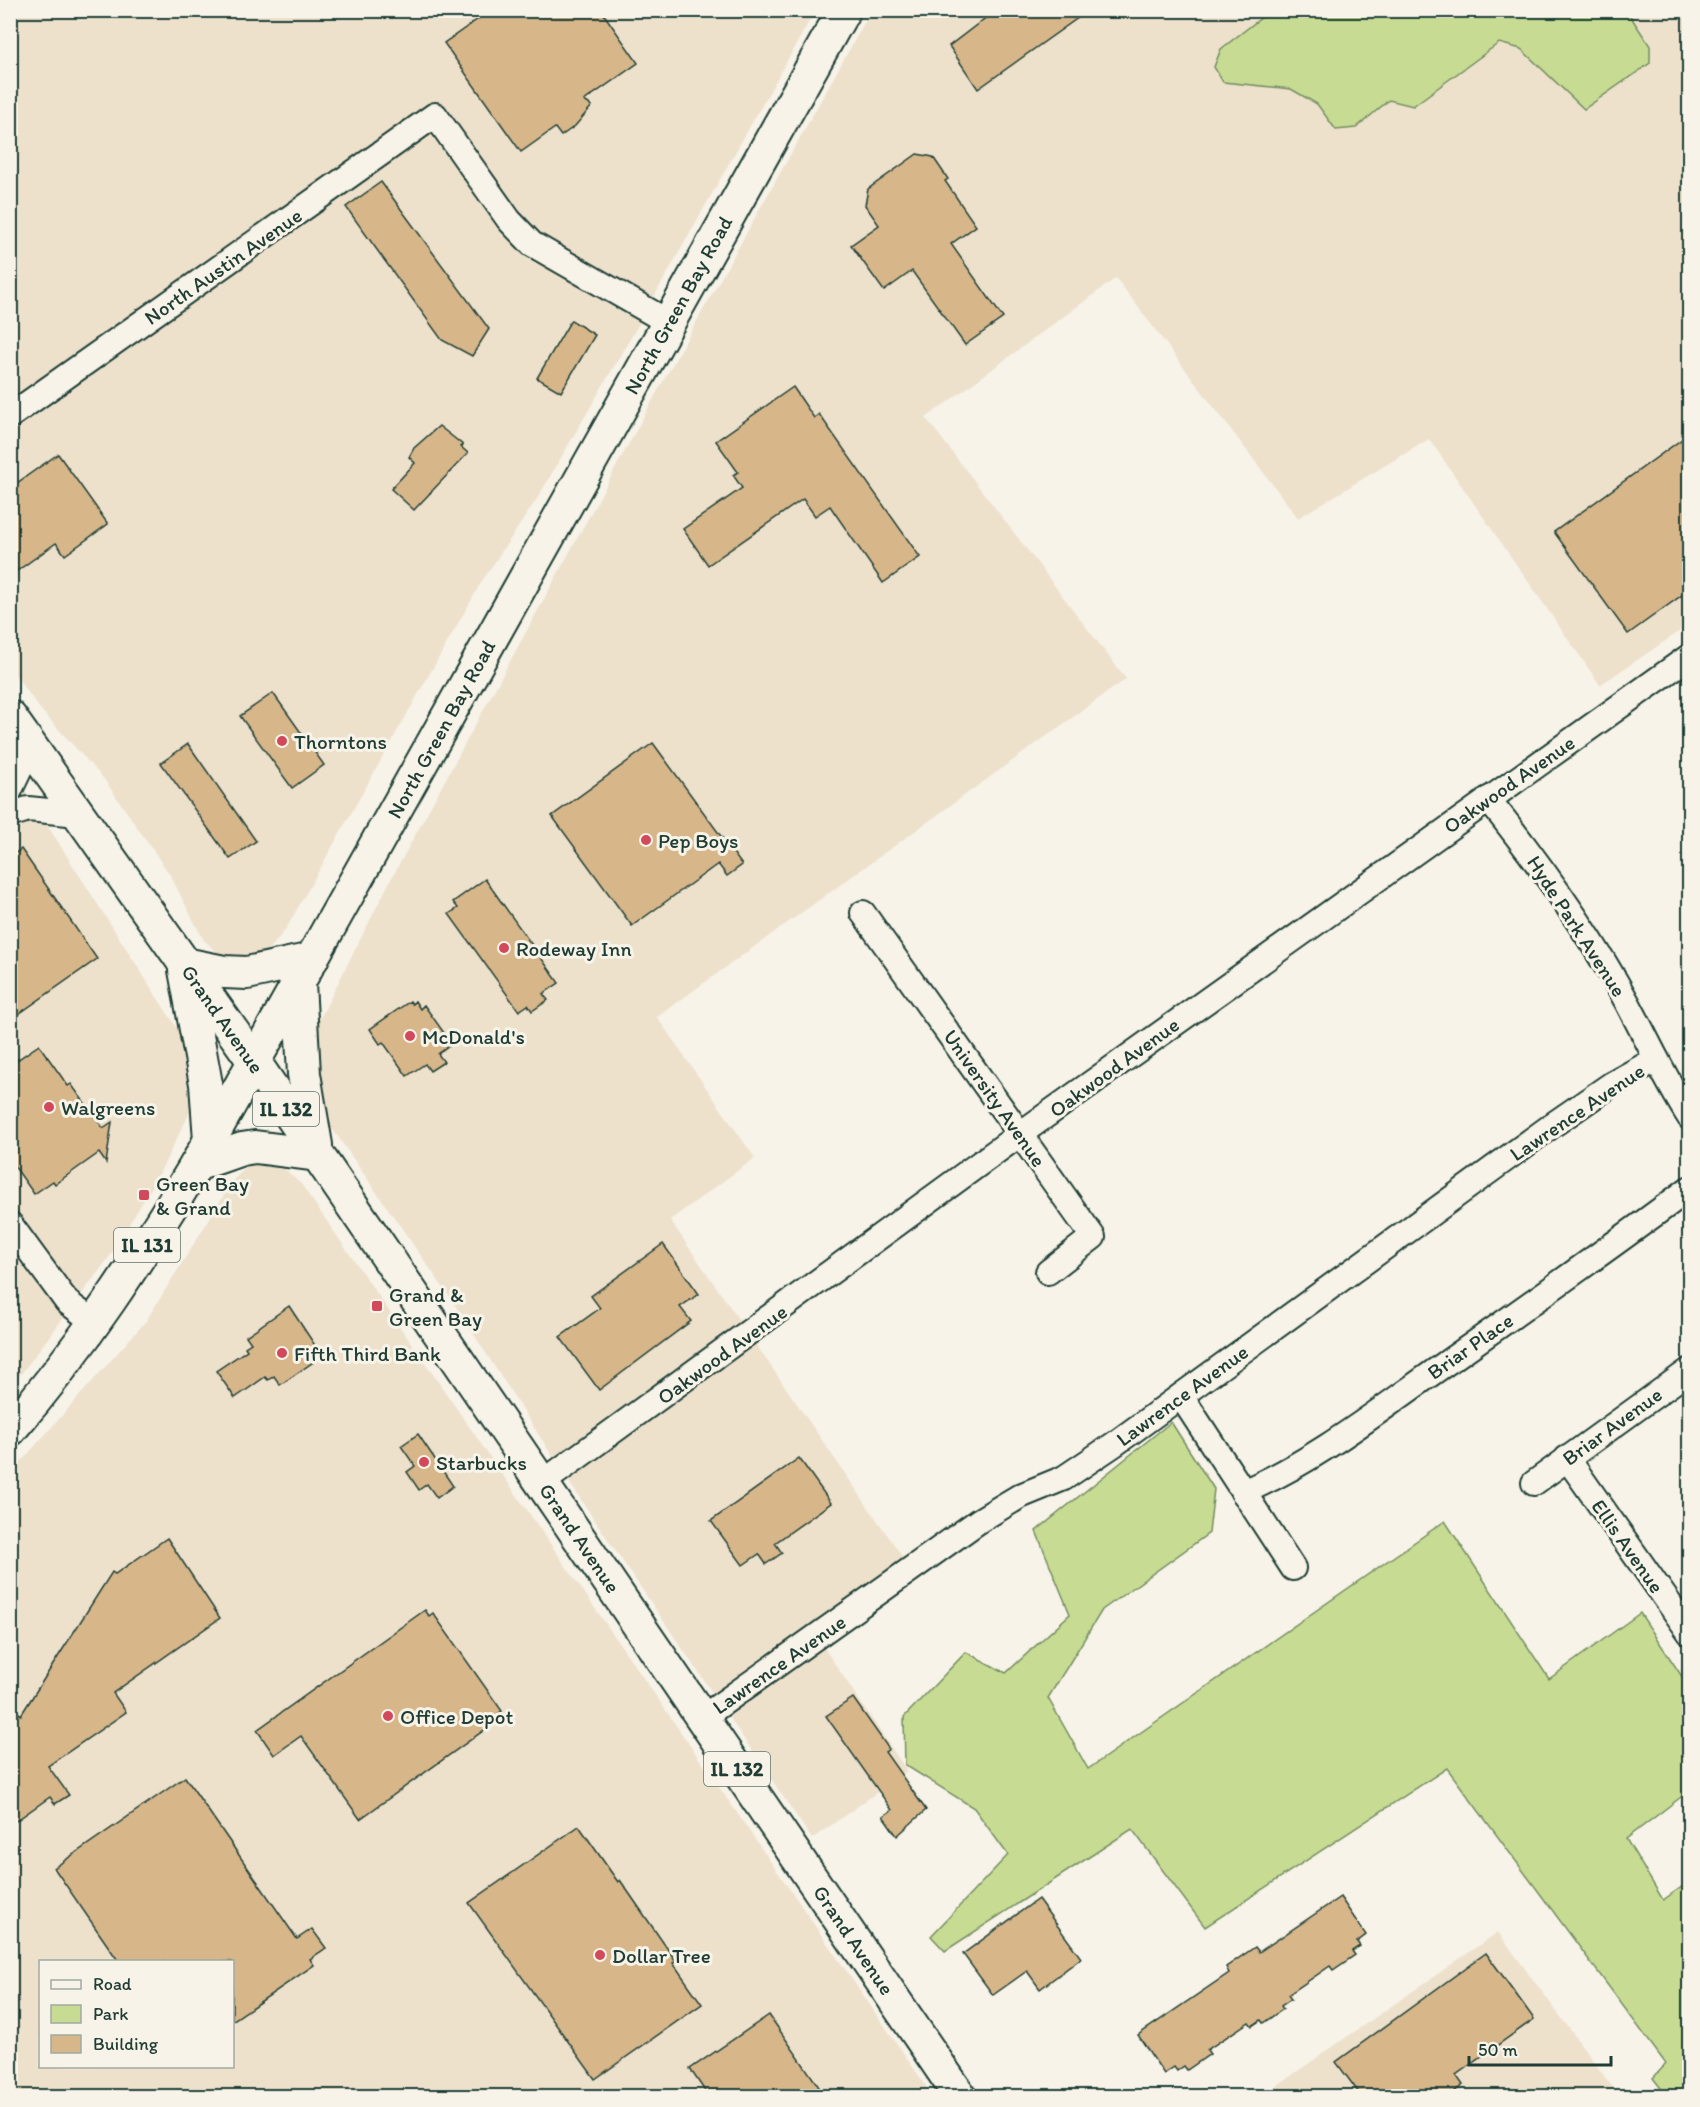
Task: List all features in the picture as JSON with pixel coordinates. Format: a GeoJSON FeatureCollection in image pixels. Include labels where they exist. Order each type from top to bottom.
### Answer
{"type":"FeatureCollection","features":[{"type":"Feature","properties":{"kind":"main road","name":"North Green Bay Road"},"geometry":{"type":"LineString","coordinates":[[10,1430],[58,1373],[95,1323],[139,1259],[203,1153],[844,10]]}},
{"type":"Feature","properties":{"kind":"main road","name":"Grand Avenue"},"geometry":{"type":"LineString","coordinates":[[10,717],[255,1063],[960,2097]]}},
{"type":"Feature","properties":{"kind":"main road"},"geometry":{"type":"LineString","coordinates":[[184,964],[224,972],[305,971],[303,1074],[318,1155],[255,1147],[203,1153],[206,1084],[184,964]]}},
{"type":"Feature","properties":{"kind":"street","name":"North Austin Avenue"},"geometry":{"type":"LineString","coordinates":[[10,416],[435,116],[508,220],[532,244],[668,322]]}},
{"type":"Feature","properties":{"kind":"street","name":"Oakwood Avenue"},"geometry":{"type":"LineString","coordinates":[[542,1484],[1020,1134],[1689,656]]}},
{"type":"Feature","properties":{"kind":"street"},"geometry":{"type":"LineString","coordinates":[[10,790],[31,746]]}},
{"type":"Feature","properties":{"kind":"street","name":"Hyde Park Avenue"},"geometry":{"type":"LineString","coordinates":[[1488,799],[1576,918],[1627,1002],[1655,1060],[1689,1118]]}},
{"type":"Feature","properties":{"kind":"street"},"geometry":{"type":"LineString","coordinates":[[10,814],[28,809],[78,814]]}},
{"type":"Feature","properties":{"kind":"street","name":"University Avenue"},"geometry":{"type":"LineString","coordinates":[[863,913],[1093,1237],[1048,1272]]}},
{"type":"Feature","properties":{"kind":"street","name":"Lawrence Avenue"},"geometry":{"type":"LineString","coordinates":[[702,1718],[980,1520],[1020,1496],[1064,1478],[1181,1396],[1561,1119],[1612,1084],[1655,1060]]}},
{"type":"Feature","properties":{"kind":"street","name":"Briar Place"},"geometry":{"type":"LineString","coordinates":[[1243,1492],[1281,1476],[1353,1429],[1613,1245],[1689,1188]]}},
{"type":"Feature","properties":{"kind":"street"},"geometry":{"type":"LineString","coordinates":[[10,1224],[67,1302],[95,1323]]}},
{"type":"Feature","properties":{"kind":"street","name":"Briar Avenue"},"geometry":{"type":"LineString","coordinates":[[1534,1483],[1689,1370]]}},
{"type":"Feature","properties":{"kind":"street"},"geometry":{"type":"LineString","coordinates":[[1181,1396],[1293,1568]]}},
{"type":"Feature","properties":{"kind":"street","name":"Ellis Avenue"},"geometry":{"type":"LineString","coordinates":[[1568,1458],[1689,1633]]}},
{"type":"Feature","properties":{"kind":"shaded area"},"geometry":{"type":"Polygon","coordinates":[[[11,11],[815,11],[537,499],[482,581],[287,927],[259,958],[233,962],[216,952],[203,939],[170,875],[104,779],[40,709],[11,669],[11,11]]]}},
{"type":"Feature","properties":{"kind":"shaded area"},"geometry":{"type":"Polygon","coordinates":[[[871,11],[1689,11],[1689,625],[1600,685],[1429,439],[1298,518],[1116,278],[926,418],[1126,679],[657,1017],[755,1158],[670,1220],[904,1559],[810,1627],[907,1771],[812,1839],[577,1494],[447,1293],[331,1127],[317,1100],[311,1036],[390,881],[656,394],[871,11]]]}},
{"type":"Feature","properties":{"kind":"shaded area"},"geometry":{"type":"Polygon","coordinates":[[[10,767],[182,1036],[196,1083],[190,1112],[156,1180],[108,1259],[11,1387],[10,767]]]}},
{"type":"Feature","properties":{"kind":"shaded area"},"geometry":{"type":"Polygon","coordinates":[[[254,1160],[280,1165],[301,1184],[933,2096],[11,2096],[11,1473],[146,1321],[234,1179],[254,1160]]]}},
{"type":"Feature","properties":{"kind":"shaded area"},"geometry":{"type":"Polygon","coordinates":[[[1498,1932],[1619,2096],[1262,2096],[1498,1932]]]}},
{"type":"Feature","properties":{"kind":"green space"},"geometry":{"type":"Polygon","coordinates":[[[1553,10],[1553,13],[1563,10],[1627,11],[1650,46],[1650,63],[1584,109],[1521,49],[1499,43],[1413,106],[1389,100],[1356,128],[1336,130],[1317,104],[1291,89],[1223,82],[1214,67],[1221,49],[1270,11],[1553,10]]]}},
{"type":"Feature","properties":{"kind":"green space"},"geometry":{"type":"Polygon","coordinates":[[[1171,1422],[1214,1489],[1209,1533],[1102,1610],[1048,1698],[1088,1769],[1445,1521],[1549,1679],[1640,1613],[1689,1687],[1689,1791],[1626,1839],[1663,1900],[1689,1882],[1689,2096],[1667,2096],[1653,2078],[1666,2064],[1447,1768],[1205,1927],[1132,1829],[945,1951],[931,1936],[1008,1855],[974,1808],[905,1765],[904,1717],[966,1652],[1006,1673],[1070,1614],[1036,1531],[1171,1422]]]}},
{"type":"Feature","properties":{"kind":"building"},"geometry":{"type":"Polygon","coordinates":[[[491,10],[601,10],[638,63],[584,101],[592,106],[575,126],[561,136],[555,128],[521,152],[444,43],[491,10]]]}},
{"type":"Feature","properties":{"kind":"building"},"geometry":{"type":"Polygon","coordinates":[[[996,10],[1089,10],[978,89],[949,46],[996,10]]]}},
{"type":"Feature","properties":{"kind":"building"},"geometry":{"type":"Polygon","coordinates":[[[917,154],[933,157],[948,179],[945,181],[976,226],[951,244],[1003,318],[965,345],[912,271],[884,291],[851,245],[879,225],[865,205],[868,189],[917,154]]]}},
{"type":"Feature","properties":{"kind":"building"},"geometry":{"type":"Polygon","coordinates":[[[381,182],[489,329],[472,356],[442,340],[346,207],[381,182]]]}},
{"type":"Feature","properties":{"kind":"building"},"geometry":{"type":"Polygon","coordinates":[[[571,320],[595,335],[561,392],[537,378],[571,320]]]}},
{"type":"Feature","properties":{"kind":"building"},"geometry":{"type":"Polygon","coordinates":[[[793,387],[814,418],[819,414],[920,557],[883,583],[830,506],[815,516],[803,499],[708,565],[683,529],[742,488],[733,475],[738,472],[716,441],[793,387]]]}},
{"type":"Feature","properties":{"kind":"building"},"geometry":{"type":"Polygon","coordinates":[[[439,426],[463,445],[461,447],[468,453],[414,510],[391,489],[415,463],[409,457],[414,448],[439,426]]]}},
{"type":"Feature","properties":{"kind":"building"},"geometry":{"type":"Polygon","coordinates":[[[1689,434],[1689,590],[1628,634],[1554,532],[1689,434]]]}},
{"type":"Feature","properties":{"kind":"building"},"geometry":{"type":"Polygon","coordinates":[[[58,454],[108,524],[65,555],[56,543],[10,576],[10,488],[58,454]]]}},
{"type":"Feature","properties":{"kind":"building","name":"Thorntons"},"geometry":{"type":"Polygon","coordinates":[[[273,693],[324,765],[292,788],[240,716],[273,693]]]}},
{"type":"Feature","properties":{"kind":"building","name":"Pep Boys"},"geometry":{"type":"Polygon","coordinates":[[[653,743],[742,865],[727,876],[718,864],[632,926],[552,816],[653,743]]]}},
{"type":"Feature","properties":{"kind":"building"},"geometry":{"type":"Polygon","coordinates":[[[188,744],[256,841],[230,859],[161,763],[188,744]]]}},
{"type":"Feature","properties":{"kind":"building"},"geometry":{"type":"Polygon","coordinates":[[[21,849],[97,959],[10,1020],[10,857],[21,849]]]}},
{"type":"Feature","properties":{"kind":"building","name":"Rodeway Inn"},"geometry":{"type":"Polygon","coordinates":[[[485,879],[559,983],[543,994],[548,1000],[532,1011],[528,1005],[519,1011],[449,914],[458,908],[453,902],[485,879]]]}},
{"type":"Feature","properties":{"kind":"building","name":"McDonald's"},"geometry":{"type":"Polygon","coordinates":[[[410,1001],[412,1004],[415,1001],[420,1009],[424,1005],[452,1044],[438,1054],[444,1062],[430,1071],[425,1064],[407,1076],[383,1042],[380,1044],[370,1029],[410,1001]]]}},
{"type":"Feature","properties":{"kind":"building","name":"Walgreens"},"geometry":{"type":"Polygon","coordinates":[[[39,1045],[68,1086],[71,1084],[103,1128],[112,1122],[106,1163],[99,1153],[55,1184],[53,1181],[34,1194],[10,1160],[10,1065],[39,1045]]]}},
{"type":"Feature","properties":{"kind":"building"},"geometry":{"type":"Polygon","coordinates":[[[663,1244],[699,1294],[680,1307],[691,1321],[599,1390],[560,1337],[600,1308],[591,1296],[663,1244]]]}},
{"type":"Feature","properties":{"kind":"building","name":"Fifth Third Bank"},"geometry":{"type":"Polygon","coordinates":[[[289,1306],[322,1356],[280,1385],[274,1376],[268,1380],[265,1377],[235,1398],[216,1371],[247,1350],[245,1347],[251,1343],[246,1336],[289,1306]]]}},
{"type":"Feature","properties":{"kind":"building","name":"Starbucks"},"geometry":{"type":"Polygon","coordinates":[[[418,1434],[453,1486],[437,1498],[427,1484],[419,1490],[407,1472],[415,1466],[401,1446],[418,1434]]]}},
{"type":"Feature","properties":{"kind":"building"},"geometry":{"type":"Polygon","coordinates":[[[799,1458],[831,1503],[775,1543],[782,1553],[766,1564],[759,1554],[743,1565],[711,1521],[799,1458]]]}},
{"type":"Feature","properties":{"kind":"building"},"geometry":{"type":"Polygon","coordinates":[[[167,1538],[220,1618],[113,1693],[126,1712],[48,1766],[69,1795],[55,1804],[50,1797],[10,1825],[10,1727],[19,1713],[21,1715],[112,1572],[115,1574],[167,1538]]]}},
{"type":"Feature","properties":{"kind":"building","name":"Office Depot"},"geometry":{"type":"Polygon","coordinates":[[[425,1610],[429,1616],[433,1613],[502,1711],[498,1714],[501,1718],[360,1819],[301,1736],[274,1755],[257,1730],[425,1610]]]}},
{"type":"Feature","properties":{"kind":"building"},"geometry":{"type":"Polygon","coordinates":[[[853,1698],[889,1749],[885,1752],[926,1810],[897,1836],[883,1816],[892,1810],[826,1716],[853,1698]]]}},
{"type":"Feature","properties":{"kind":"building"},"geometry":{"type":"Polygon","coordinates":[[[185,1777],[297,1939],[312,1929],[326,1948],[310,1959],[314,1965],[234,2020],[234,1960],[118,1960],[54,1868],[185,1777]]]}},
{"type":"Feature","properties":{"kind":"building"},"geometry":{"type":"Polygon","coordinates":[[[579,1826],[676,1961],[673,1963],[702,2004],[595,2079],[469,1903],[579,1826]]]}},
{"type":"Feature","properties":{"kind":"building"},"geometry":{"type":"Polygon","coordinates":[[[1340,1897],[1366,1935],[1357,1942],[1360,1946],[1352,1951],[1355,1955],[1333,1970],[1330,1966],[1288,1995],[1291,1999],[1281,2006],[1283,2009],[1263,2023],[1261,2020],[1252,2026],[1249,2022],[1207,2050],[1210,2054],[1187,2070],[1184,2066],[1177,2071],[1174,2067],[1164,2074],[1138,2035],[1229,1973],[1226,1967],[1255,1947],[1259,1952],[1340,1897]]]}},
{"type":"Feature","properties":{"kind":"building"},"geometry":{"type":"Polygon","coordinates":[[[1038,1899],[1081,1958],[1040,1989],[1027,1971],[993,1995],[963,1954],[1038,1899]]]}},
{"type":"Feature","properties":{"kind":"building"},"geometry":{"type":"Polygon","coordinates":[[[1486,1953],[1534,2019],[1456,2075],[1463,2085],[1447,2097],[1362,2097],[1336,2062],[1486,1953]]]}},
{"type":"Feature","properties":{"kind":"building"},"geometry":{"type":"Polygon","coordinates":[[[769,2015],[819,2087],[806,2097],[709,2097],[690,2069],[769,2015]]]}},
{"type":"Feature","properties":{"kind":"place","name":"Thorntons"},"geometry":{"type":"Point","coordinates":[282,741]}},
{"type":"Feature","properties":{"kind":"place","name":"Pep Boys"},"geometry":{"type":"Point","coordinates":[646,840]}},
{"type":"Feature","properties":{"kind":"place","name":"Rodeway Inn"},"geometry":{"type":"Point","coordinates":[504,948]}},
{"type":"Feature","properties":{"kind":"place","name":"McDonald's"},"geometry":{"type":"Point","coordinates":[410,1036]}},
{"type":"Feature","properties":{"kind":"place","name":"Walgreens"},"geometry":{"type":"Point","coordinates":[49,1107]}},
{"type":"Feature","properties":{"kind":"place","name":"Green Bay & Grand"},"geometry":{"type":"Point","coordinates":[144,1195]}},
{"type":"Feature","properties":{"kind":"place","name":"Grand & Green Bay"},"geometry":{"type":"Point","coordinates":[377,1306]}},
{"type":"Feature","properties":{"kind":"place","name":"Fifth Third Bank"},"geometry":{"type":"Point","coordinates":[282,1353]}},
{"type":"Feature","properties":{"kind":"place","name":"Starbucks"},"geometry":{"type":"Point","coordinates":[424,1462]}},
{"type":"Feature","properties":{"kind":"place","name":"Office Depot"},"geometry":{"type":"Point","coordinates":[388,1716]}},
{"type":"Feature","properties":{"kind":"place","name":"Dollar Tree"},"geometry":{"type":"Point","coordinates":[600,1955]}}]}
